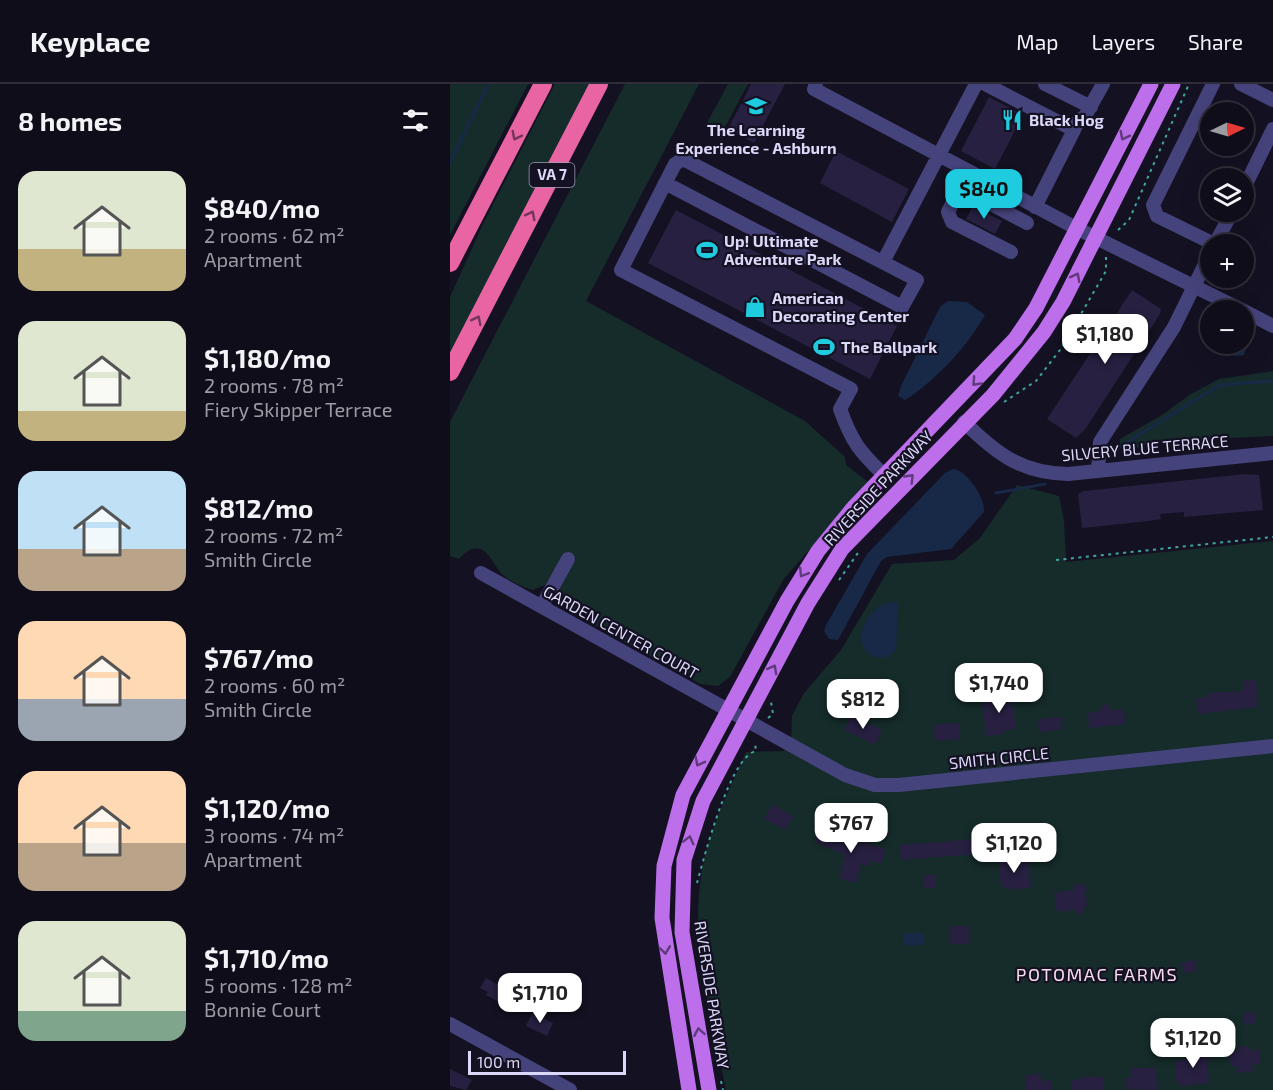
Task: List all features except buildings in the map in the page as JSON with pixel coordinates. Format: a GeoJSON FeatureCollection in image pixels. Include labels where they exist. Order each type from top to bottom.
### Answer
{"type":"FeatureCollection","features":[{"type":"Feature","properties":{"kind":"highway","name":"VA 7"},"geometry":{"type":"LineString","coordinates":[[450,263],[543,84]]}},
{"type":"Feature","properties":{"kind":"highway","name":"VA 7"},"geometry":{"type":"LineString","coordinates":[[450,372],[599,84]]}},
{"type":"Feature","properties":{"kind":"main road","name":"RIVERSIDE PARKWAY"},"geometry":{"type":"LineString","coordinates":[[689,1090],[664,945],[662,918],[664,866],[683,795],[727,711],[813,558],[843,519],[1015,339],[1036,308],[1151,84]]}},
{"type":"Feature","properties":{"kind":"main road","name":"RIVERSIDE PARKWAY"},"geometry":{"type":"LineString","coordinates":[[710,1090],[682,932],[681,884],[691,833],[703,801],[808,603],[842,549],[1016,369],[1044,333],[1096,238],[1173,84]]}},
{"type":"Feature","properties":{"kind":"street"},"geometry":{"type":"LineString","coordinates":[[816,84],[814,89],[1035,207],[1221,300]]}},
{"type":"Feature","properties":{"kind":"street"},"geometry":{"type":"LineString","coordinates":[[883,262],[976,84]]}},
{"type":"Feature","properties":{"kind":"street"},"geometry":{"type":"LineString","coordinates":[[985,84],[1074,130]]}},
{"type":"Feature","properties":{"kind":"street"},"geometry":{"type":"LineString","coordinates":[[1046,84],[1091,107]]}},
{"type":"Feature","properties":{"kind":"street"},"geometry":{"type":"LineString","coordinates":[[1035,207],[1074,130],[1091,107],[1103,84]]}},
{"type":"Feature","properties":{"kind":"street"},"geometry":{"type":"LineString","coordinates":[[1200,237],[1157,216],[1153,205],[1213,84]]}},
{"type":"Feature","properties":{"kind":"street"},"geometry":{"type":"LineString","coordinates":[[1242,84],[1273,100]]}},
{"type":"Feature","properties":{"kind":"street"},"geometry":{"type":"LineString","coordinates":[[1254,168],[1273,129]]}},
{"type":"Feature","properties":{"kind":"street"},"geometry":{"type":"LineString","coordinates":[[665,183],[902,307],[916,280],[683,159],[675,164],[665,183],[621,270],[851,389],[840,409],[849,433],[858,450],[884,475]]}},
{"type":"Feature","properties":{"kind":"street"},"geometry":{"type":"LineString","coordinates":[[1011,252],[952,222],[948,212],[957,194],[963,189],[1027,223]]}},
{"type":"Feature","properties":{"kind":"street"},"geometry":{"type":"LineString","coordinates":[[1098,471],[1100,441],[1174,327],[1200,276]]}},
{"type":"Feature","properties":{"kind":"street"},"geometry":{"type":"LineString","coordinates":[[1254,316],[1273,326]]}},
{"type":"Feature","properties":{"kind":"street","name":"SILVERY BLUE TERRACE"},"geometry":{"type":"LineString","coordinates":[[964,422],[989,447],[1035,471],[1068,474],[1273,453]]}},
{"type":"Feature","properties":{"kind":"street"},"geometry":{"type":"LineString","coordinates":[[542,606],[568,558]]}},
{"type":"Feature","properties":{"kind":"street","name":"GARDEN CENTER COURT"},"geometry":{"type":"LineString","coordinates":[[481,573],[745,720]]}},
{"type":"Feature","properties":{"kind":"street","name":"SMITH CIRCLE"},"geometry":{"type":"LineString","coordinates":[[745,720],[860,782],[887,786],[1273,746]]}},
{"type":"Feature","properties":{"kind":"street"},"geometry":{"type":"LineString","coordinates":[[450,1024],[570,1090]]}},
{"type":"Feature","properties":{"kind":"path"},"geometry":{"type":"LineString","coordinates":[[1118,230],[1129,220],[1189,84]]}},
{"type":"Feature","properties":{"kind":"path"},"geometry":{"type":"LineString","coordinates":[[1004,403],[1036,381],[1060,350],[1106,271],[1106,256]]}},
{"type":"Feature","properties":{"kind":"path"},"geometry":{"type":"LineString","coordinates":[[1056,560],[1273,537]]}},
{"type":"Feature","properties":{"kind":"path"},"geometry":{"type":"LineString","coordinates":[[836,585],[864,545]]}},
{"type":"Feature","properties":{"kind":"path"},"geometry":{"type":"LineString","coordinates":[[768,718],[773,714],[770,705],[774,694]]}},
{"type":"Feature","properties":{"kind":"path"},"geometry":{"type":"LineString","coordinates":[[694,893],[713,823],[745,757],[756,751],[755,744]]}},
{"type":"Feature","properties":{"kind":"path"},"geometry":{"type":"LineString","coordinates":[[721,1079],[723,1090]]}},
{"type":"Feature","properties":{"kind":"green space"},"geometry":{"type":"Polygon","coordinates":[[[450,84],[528,84],[450,235],[450,84]]]}},
{"type":"Feature","properties":{"kind":"green space"},"geometry":{"type":"Polygon","coordinates":[[[555,84],[590,84],[450,355],[450,297],[484,222],[555,84]]]}},
{"type":"Feature","properties":{"kind":"green space"},"geometry":{"type":"Polygon","coordinates":[[[625,84],[699,84],[586,301],[805,421],[845,457],[846,465],[868,482],[783,580],[730,677],[718,686],[700,684],[561,606],[560,588],[576,558],[561,559],[545,585],[532,590],[505,577],[480,549],[467,552],[459,559],[450,556],[450,422],[625,84]]]}},
{"type":"Feature","properties":{"kind":"green space"},"geometry":{"type":"Polygon","coordinates":[[[728,84],[748,84],[723,131],[707,123],[728,84]]]}},
{"type":"Feature","properties":{"kind":"green space"},"geometry":{"type":"Polygon","coordinates":[[[1273,371],[1273,436],[1168,441],[1150,443],[1130,451],[1120,446],[1120,439],[1219,379],[1273,371]]]}},
{"type":"Feature","properties":{"kind":"green space"},"geometry":{"type":"Polygon","coordinates":[[[1017,485],[1059,496],[1064,520],[1066,562],[1273,541],[1273,1090],[726,1090],[704,984],[698,930],[698,903],[708,845],[719,813],[746,752],[784,751],[791,741],[792,716],[804,693],[841,650],[892,564],[954,560],[980,538],[1017,485]]]}},
{"type":"Feature","properties":{"kind":"water"},"geometry":{"type":"Polygon","coordinates":[[[948,301],[967,302],[985,315],[950,362],[905,400],[898,396],[901,386],[940,307],[948,301]]]}},
{"type":"Feature","properties":{"kind":"water"},"geometry":{"type":"Polygon","coordinates":[[[953,469],[958,470],[969,479],[982,500],[984,512],[951,549],[887,557],[881,561],[838,640],[829,639],[824,631],[826,625],[867,554],[945,473],[953,469]]]}},
{"type":"Feature","properties":{"kind":"water"},"geometry":{"type":"Polygon","coordinates":[[[898,602],[896,651],[885,658],[872,655],[864,649],[861,639],[867,618],[875,609],[898,602]]]}},
{"type":"Feature","properties":{"kind":"water"},"geometry":{"type":"Polygon","coordinates":[[[903,933],[924,933],[924,945],[903,945],[903,933]]]}},
{"type":"Feature","properties":{"kind":"waterway"},"geometry":{"type":"LineString","coordinates":[[450,163],[488,84]]}},
{"type":"Feature","properties":{"kind":"waterway"},"geometry":{"type":"LineString","coordinates":[[1116,449],[1220,385],[1273,381]]}},
{"type":"Feature","properties":{"kind":"waterway"},"geometry":{"type":"LineString","coordinates":[[996,493],[1045,484]]}},
{"type":"Feature","properties":{"kind":"place","name":"The Learning Experience - Ashburn"},"geometry":{"type":"Point","coordinates":[756,106]}},
{"type":"Feature","properties":{"kind":"place","name":"Black Hog"},"geometry":{"type":"Point","coordinates":[1012,120]}},
{"type":"Feature","properties":{"kind":"place","name":"Up! Ultimate Adventure Park"},"geometry":{"type":"Point","coordinates":[707,250]}},
{"type":"Feature","properties":{"kind":"place","name":"American Decorating Center"},"geometry":{"type":"Point","coordinates":[755,307]}},
{"type":"Feature","properties":{"kind":"place","name":"The Ballpark"},"geometry":{"type":"Point","coordinates":[824,347]}},
{"type":"Feature","properties":{"kind":"district","name":"POTOMAC FARMS"},"geometry":{"type":"Point","coordinates":[1097,975]}}]}
